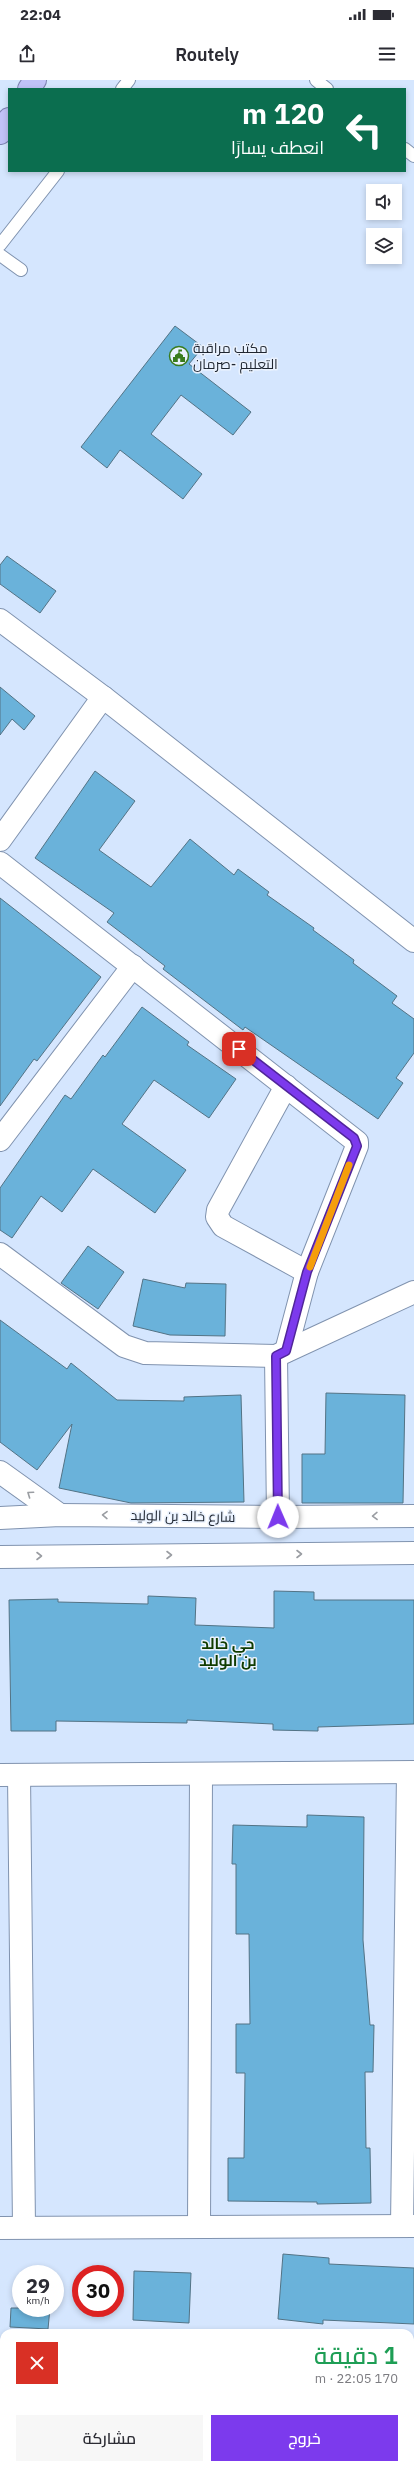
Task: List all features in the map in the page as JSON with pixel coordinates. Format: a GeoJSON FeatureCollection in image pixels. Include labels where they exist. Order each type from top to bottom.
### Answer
{"type":"FeatureCollection","features":[{"type":"Feature","properties":{"kind":"highway"},"geometry":{"type":"LineString","coordinates":[[0,132],[8,120]]}},
{"type":"Feature","properties":{"kind":"street"},"geometry":{"type":"LineString","coordinates":[[0,620],[103,697],[414,941]]}},
{"type":"Feature","properties":{"kind":"street"},"geometry":{"type":"LineString","coordinates":[[0,840],[103,697]]}},
{"type":"Feature","properties":{"kind":"street"},"geometry":{"type":"LineString","coordinates":[[0,862],[356,1142],[357,1146],[307,1272],[281,1354],[278,1517]]}},
{"type":"Feature","properties":{"kind":"street"},"geometry":{"type":"LineString","coordinates":[[0,1140],[133,966]]}},
{"type":"Feature","properties":{"kind":"street"},"geometry":{"type":"LineString","coordinates":[[286,1086],[218,1210],[217,1217],[223,1226],[307,1272]]}},
{"type":"Feature","properties":{"kind":"street"},"geometry":{"type":"LineString","coordinates":[[0,1254],[131,1350],[145,1353],[281,1354],[414,1292]]}},
{"type":"Feature","properties":{"kind":"street"},"geometry":{"type":"LineString","coordinates":[[0,1472],[60,1515]]}},
{"type":"Feature","properties":{"kind":"street","name":"شارع خالد بن الوليد"},"geometry":{"type":"LineString","coordinates":[[0,1518],[60,1515],[278,1517],[414,1516]]}},
{"type":"Feature","properties":{"kind":"street"},"geometry":{"type":"LineString","coordinates":[[0,1557],[414,1553]]}},
{"type":"Feature","properties":{"kind":"street"},"geometry":{"type":"LineString","coordinates":[[0,2228],[408,2226],[411,1772],[10,1775],[24,2227]]}},
{"type":"Feature","properties":{"kind":"street"},"geometry":{"type":"LineString","coordinates":[[199,2227],[201,1774]]}},
{"type":"Feature","properties":{"kind":"lane"},"geometry":{"type":"LineString","coordinates":[[123,88],[130,80]]}},
{"type":"Feature","properties":{"kind":"lane"},"geometry":{"type":"LineString","coordinates":[[316,80],[326,88]]}},
{"type":"Feature","properties":{"kind":"lane"},"geometry":{"type":"LineString","coordinates":[[406,150],[414,156]]}},
{"type":"Feature","properties":{"kind":"lane"},"geometry":{"type":"LineString","coordinates":[[0,245],[57,172]]}},
{"type":"Feature","properties":{"kind":"lane"},"geometry":{"type":"LineString","coordinates":[[0,255],[21,270]]}},
{"type":"Feature","properties":{"kind":"building"},"geometry":{"type":"Polygon","coordinates":[[[175,326],[203,347],[189,364],[251,412],[233,435],[181,395],[151,434],[202,474],[183,499],[120,450],[107,468],[81,447],[175,326]]]}},
{"type":"Feature","properties":{"kind":"building"},"geometry":{"type":"Polygon","coordinates":[[[7,556],[56,591],[40,613],[0,584],[0,565],[7,556]]]}},
{"type":"Feature","properties":{"kind":"building"},"geometry":{"type":"Polygon","coordinates":[[[0,687],[35,716],[24,730],[12,719],[0,735],[0,687]]]}},
{"type":"Feature","properties":{"kind":"building"},"geometry":{"type":"Polygon","coordinates":[[[95,771],[135,801],[99,850],[151,887],[190,839],[234,875],[238,869],[269,892],[267,895],[314,928],[313,930],[354,960],[353,963],[397,996],[392,1003],[414,1019],[414,1053],[396,1078],[403,1083],[378,1119],[245,1027],[243,1030],[163,969],[165,966],[107,922],[114,913],[35,858],[95,771]]]}},
{"type":"Feature","properties":{"kind":"building"},"geometry":{"type":"Polygon","coordinates":[[[0,898],[101,977],[37,1061],[34,1059],[0,1106],[0,898]]]}},
{"type":"Feature","properties":{"kind":"building"},"geometry":{"type":"Polygon","coordinates":[[[142,1007],[189,1042],[187,1045],[236,1079],[209,1118],[154,1080],[122,1124],[186,1170],[155,1213],[93,1169],[62,1212],[41,1196],[12,1238],[0,1230],[0,1188],[65,1095],[71,1099],[103,1055],[105,1057],[142,1007]]]}},
{"type":"Feature","properties":{"kind":"building"},"geometry":{"type":"Polygon","coordinates":[[[88,1246],[124,1272],[98,1309],[61,1283],[88,1246]]]}},
{"type":"Feature","properties":{"kind":"building"},"geometry":{"type":"Polygon","coordinates":[[[143,1279],[185,1288],[186,1283],[226,1284],[225,1336],[170,1335],[133,1326],[143,1279]]]}},
{"type":"Feature","properties":{"kind":"building"},"geometry":{"type":"Polygon","coordinates":[[[0,1320],[67,1369],[71,1363],[117,1400],[184,1401],[184,1397],[241,1395],[244,1502],[131,1503],[59,1488],[72,1424],[37,1470],[0,1442],[0,1320]]]}},
{"type":"Feature","properties":{"kind":"building"},"geometry":{"type":"Polygon","coordinates":[[[326,1393],[405,1395],[403,1503],[302,1503],[302,1454],[325,1454],[326,1393]]]}},
{"type":"Feature","properties":{"kind":"building"},"geometry":{"type":"Polygon","coordinates":[[[274,1591],[314,1592],[314,1600],[414,1600],[414,1724],[318,1727],[318,1731],[273,1730],[273,1724],[187,1720],[187,1723],[56,1721],[56,1731],[11,1731],[9,1600],[58,1599],[58,1602],[148,1604],[148,1596],[196,1598],[195,1625],[274,1628],[274,1591]]]}},
{"type":"Feature","properties":{"kind":"building"},"geometry":{"type":"Polygon","coordinates":[[[307,1815],[364,1817],[363,1940],[370,2025],[374,2025],[373,2072],[365,2072],[366,2148],[370,2148],[371,2203],[317,2204],[317,2202],[228,2201],[228,2158],[244,2158],[245,2073],[236,2073],[236,2024],[250,2024],[249,1934],[236,1934],[236,1864],[232,1864],[233,1825],[307,1827],[307,1815]]]}},
{"type":"Feature","properties":{"kind":"building"},"geometry":{"type":"Polygon","coordinates":[[[283,2254],[329,2258],[329,2264],[414,2268],[414,2324],[323,2320],[323,2324],[278,2319],[283,2254]]]}},
{"type":"Feature","properties":{"kind":"building"},"geometry":{"type":"Polygon","coordinates":[[[134,2271],[191,2273],[189,2323],[133,2320],[134,2271]]]}},
{"type":"Feature","properties":{"kind":"building"},"geometry":{"type":"Polygon","coordinates":[[[11,2308],[12,2317],[49,2317],[48,2329],[10,2327],[11,2308]]]}},
{"type":"Feature","properties":{"kind":"slow traffic"},"geometry":{"type":"LineString","coordinates":[[310,1267],[349,1165]]}},
{"type":"Feature","properties":{"kind":"place","name":"مكتب مراقبة التعليم -صرمان"},"geometry":{"type":"Point","coordinates":[179,356]}},
{"type":"Feature","properties":{"kind":"district","name":"حي خالد بن الوليد"},"geometry":{"type":"Point","coordinates":[228,1652]}},
{"type":"Feature","properties":{"kind":"route"},"geometry":{"type":"LineString","coordinates":[[239,1049],[354,1138],[357,1146],[307,1272],[286,1351],[276,1356],[278,1517]]}}]}
